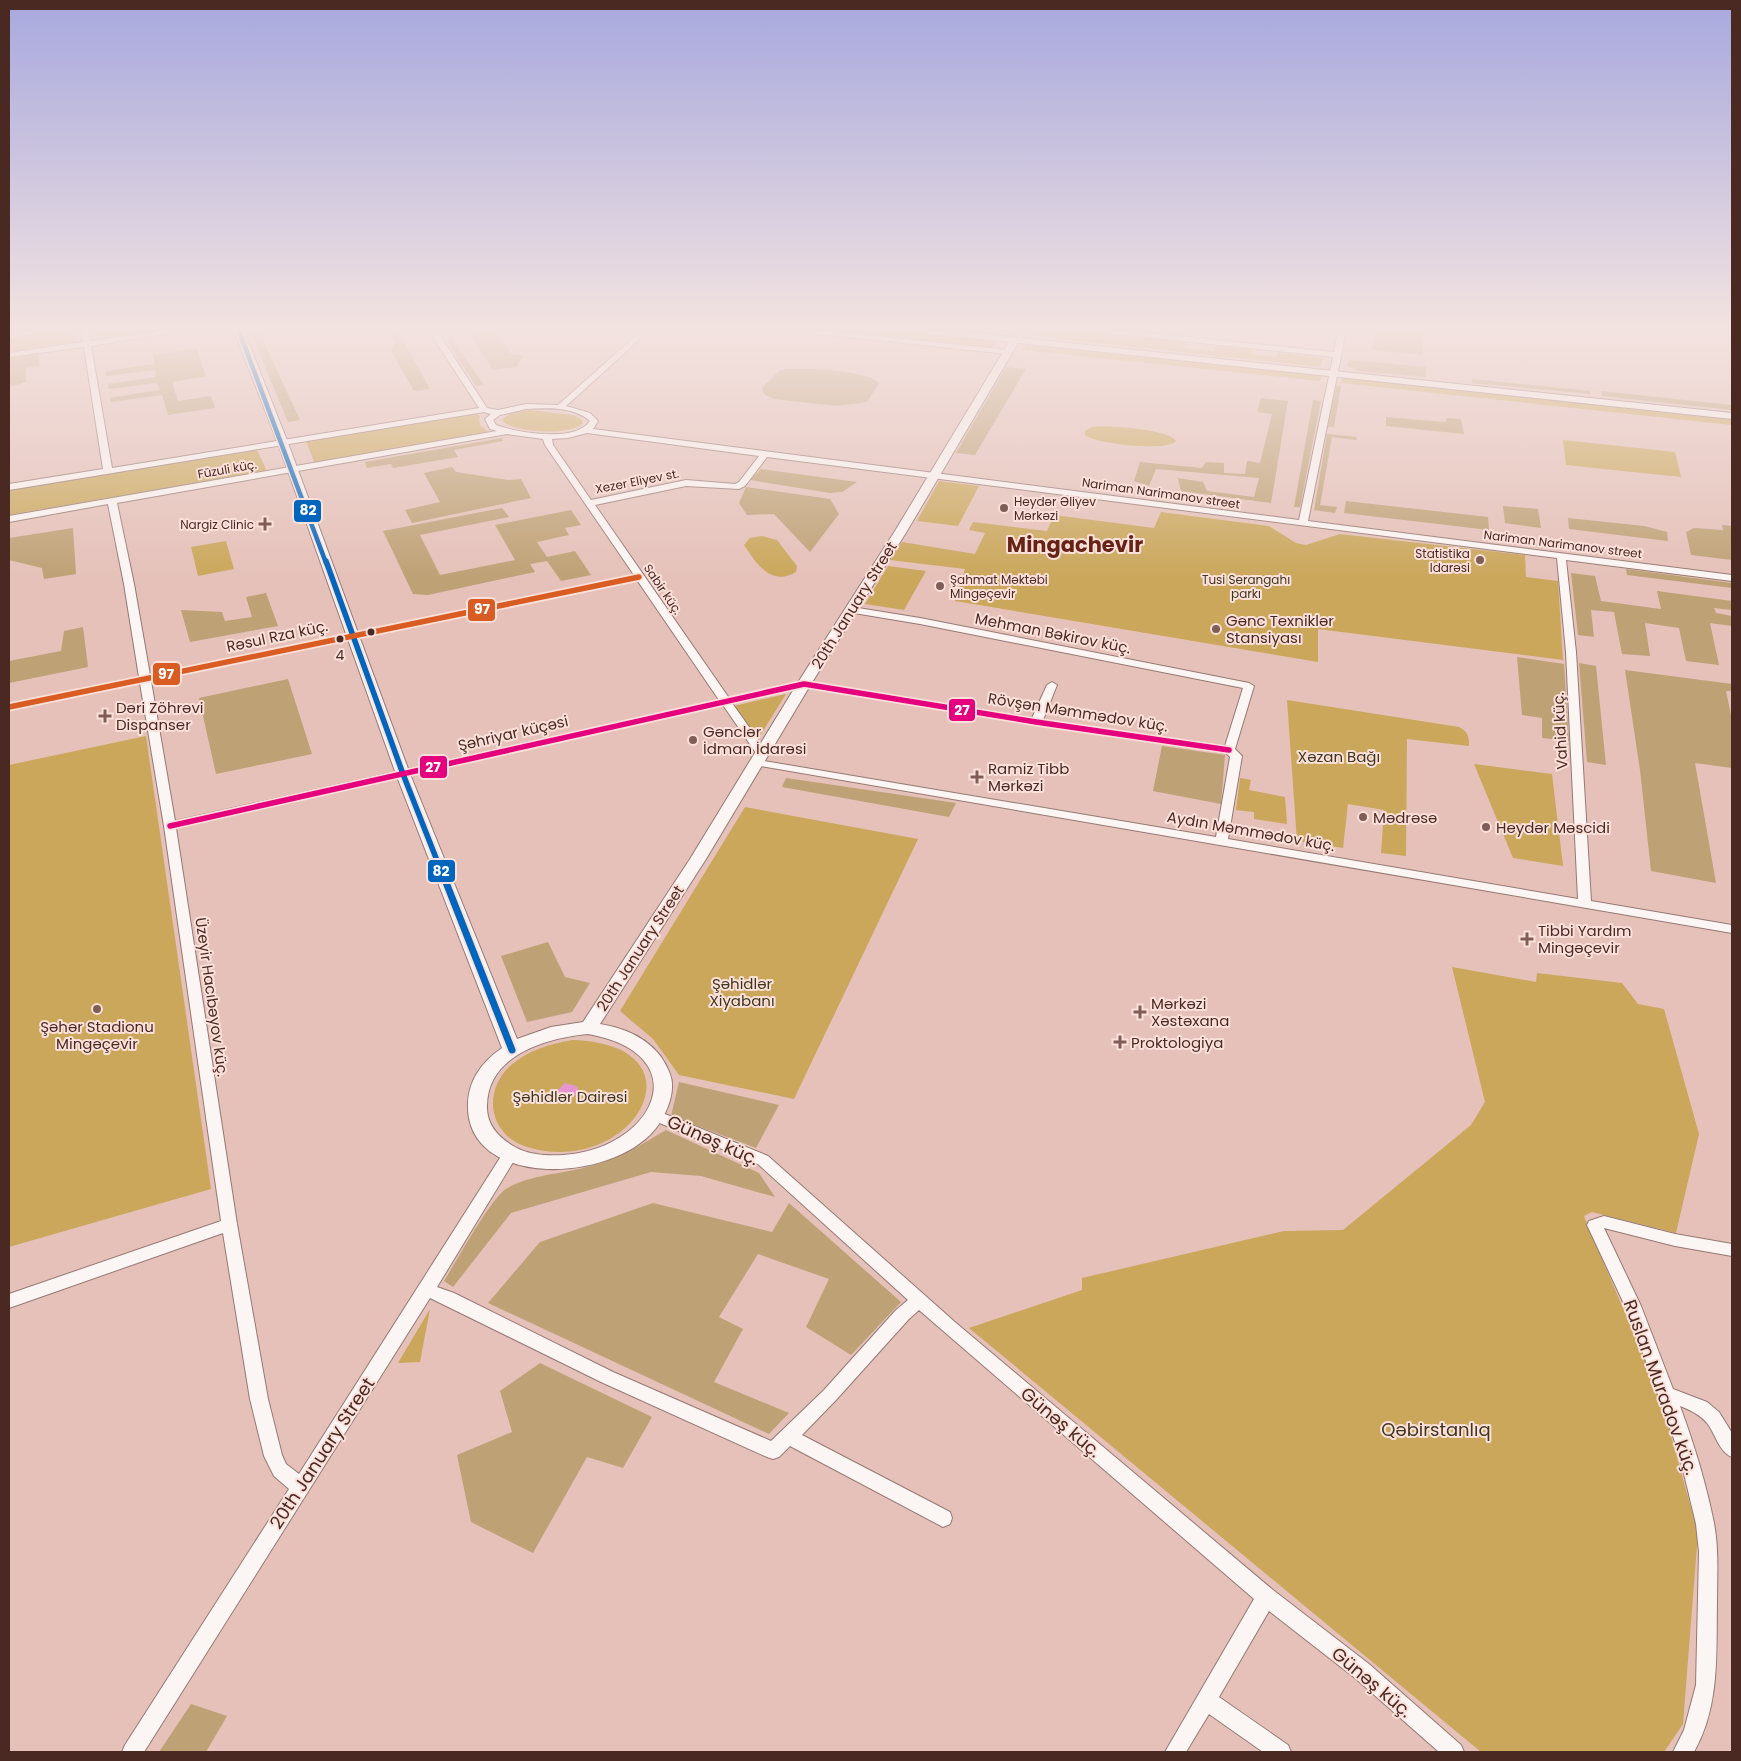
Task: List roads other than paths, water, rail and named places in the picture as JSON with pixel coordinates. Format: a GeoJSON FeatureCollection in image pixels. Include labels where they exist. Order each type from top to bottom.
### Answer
{"type":"FeatureCollection","features":[{"type":"Feature","properties":{"kind":"main road"},"geometry":{"type":"LineString","coordinates":[[271,413],[403,774],[512,1050]]}},
{"type":"Feature","properties":{"kind":"main road","name":"20th January Street"},"geometry":{"type":"LineString","coordinates":[[588,1028],[763,759],[804,684],[852,610],[972,413]]}},
{"type":"Feature","properties":{"kind":"main road"},"geometry":{"type":"LineString","coordinates":[[1706,413],[1732,416]]}},
{"type":"Feature","properties":{"kind":"main road"},"geometry":{"type":"LineString","coordinates":[[588,1028],[604,1030],[630,1038],[649,1052],[661,1071],[663,1092],[655,1115],[637,1135],[618,1148],[592,1158],[563,1163],[544,1163],[510,1154],[497,1145],[487,1135],[480,1123],[477,1110],[477,1097],[488,1072],[512,1050],[540,1036],[556,1031],[588,1028]]}},
{"type":"Feature","properties":{"kind":"street"},"geometry":{"type":"LineString","coordinates":[[98,413],[108,471]]}},
{"type":"Feature","properties":{"kind":"street","name":"Füzuli küç."},"geometry":{"type":"LineString","coordinates":[[9,487],[465,413]]}},
{"type":"Feature","properties":{"kind":"street"},"geometry":{"type":"LineString","coordinates":[[495,413],[489,419],[491,425],[507,432]]}},
{"type":"Feature","properties":{"kind":"street"},"geometry":{"type":"LineString","coordinates":[[579,413],[590,416],[594,424],[587,431]]}},
{"type":"Feature","properties":{"kind":"street"},"geometry":{"type":"LineString","coordinates":[[1303,524],[1326,413]]}},
{"type":"Feature","properties":{"kind":"street","name":"Nariman Narimanov street"},"geometry":{"type":"LineString","coordinates":[[547,436],[573,435],[587,431],[1732,578]]}},
{"type":"Feature","properties":{"kind":"street","name":"Füzuli küç."},"geometry":{"type":"LineString","coordinates":[[9,519],[507,432],[547,436]]}},
{"type":"Feature","properties":{"kind":"street","name":"Sabir küç."},"geometry":{"type":"LineString","coordinates":[[547,436],[549,445],[726,701],[763,759]]}},
{"type":"Feature","properties":{"kind":"street","name":"Xezer Eliyev st."},"geometry":{"type":"LineString","coordinates":[[589,503],[686,483],[736,487],[742,484],[765,454]]}},
{"type":"Feature","properties":{"kind":"street","name":"Üzeyir Hacıbəyov küç."},"geometry":{"type":"LineString","coordinates":[[112,502],[170,826],[230,1224],[268,1445],[280,1470],[300,1486]]}},
{"type":"Feature","properties":{"kind":"street","name":"Vahid küç."},"geometry":{"type":"LineString","coordinates":[[1561,556],[1571,652],[1585,904]]}},
{"type":"Feature","properties":{"kind":"street","name":"Rəsul Rza küç."},"geometry":{"type":"LineString","coordinates":[[9,707],[639,577]]}},
{"type":"Feature","properties":{"kind":"street","name":"Mehman Bəkirov küç."},"geometry":{"type":"LineString","coordinates":[[852,610],[920,621],[1248,686],[1229,750]]}},
{"type":"Feature","properties":{"kind":"street","name":"Şəhriyar küçəsi"},"geometry":{"type":"LineString","coordinates":[[170,826],[804,684]]}},
{"type":"Feature","properties":{"kind":"street","name":"Rövşən Məmmədov küç."},"geometry":{"type":"LineString","coordinates":[[804,684],[1036,722],[1229,750]]}},
{"type":"Feature","properties":{"kind":"street"},"geometry":{"type":"LineString","coordinates":[[1036,722],[1052,685]]}},
{"type":"Feature","properties":{"kind":"street"},"geometry":{"type":"LineString","coordinates":[[1221,842],[1236,756],[1229,750]]}},
{"type":"Feature","properties":{"kind":"street","name":"Aydın Məmmədov küç."},"geometry":{"type":"LineString","coordinates":[[763,759],[1221,842],[1732,929]]}},
{"type":"Feature","properties":{"kind":"street","name":"Günəş küç."},"geometry":{"type":"LineString","coordinates":[[655,1115],[763,1160],[919,1301],[1266,1597],[1362,1671],[1454,1752]]}},
{"type":"Feature","properties":{"kind":"street","name":"20th January Street"},"geometry":{"type":"LineString","coordinates":[[132,1752],[426,1290],[510,1154]]}},
{"type":"Feature","properties":{"kind":"street","name":"Ruslan Muradov küç."},"geometry":{"type":"LineString","coordinates":[[1683,1752],[1693,1734],[1706,1685],[1708,1552],[1705,1524],[1688,1453],[1667,1394],[1633,1306],[1596,1225],[1604,1222],[1675,1240],[1732,1250]]}},
{"type":"Feature","properties":{"kind":"street"},"geometry":{"type":"LineString","coordinates":[[9,1301],[230,1224]]}},
{"type":"Feature","properties":{"kind":"street"},"geometry":{"type":"LineString","coordinates":[[426,1290],[448,1298],[607,1377],[773,1452],[902,1315],[919,1301]]}},
{"type":"Feature","properties":{"kind":"street"},"geometry":{"type":"LineString","coordinates":[[1667,1394],[1703,1406],[1714,1416],[1732,1449]]}},
{"type":"Feature","properties":{"kind":"street"},"geometry":{"type":"LineString","coordinates":[[789,1437],[942,1518]]}},
{"type":"Feature","properties":{"kind":"street"},"geometry":{"type":"LineString","coordinates":[[1175,1752],[1266,1597]]}},
{"type":"Feature","properties":{"kind":"street"},"geometry":{"type":"LineString","coordinates":[[1206,1700],[1281,1752]]}},
{"type":"Feature","properties":{"kind":"place","name":"Heydər Əliyev Mərkəzi"},"geometry":{"type":"Point","coordinates":[1004,508]}},
{"type":"Feature","properties":{"kind":"place","name":"Nargiz Clinic"},"geometry":{"type":"Point","coordinates":[265,524]}},
{"type":"Feature","properties":{"kind":"place","name":"Statistika Idarəsi"},"geometry":{"type":"Point","coordinates":[1480,560]}},
{"type":"Feature","properties":{"kind":"place","name":"Şahmat Məktəbi Mingəçevir"},"geometry":{"type":"Point","coordinates":[940,586]}},
{"type":"Feature","properties":{"kind":"place","name":"Gənc Texniklər Stansiyası"},"geometry":{"type":"Point","coordinates":[1216,629]}},
{"type":"Feature","properties":{"kind":"place","name":"4"},"geometry":{"type":"Point","coordinates":[340,639]}},
{"type":"Feature","properties":{"kind":"place","name":"Dəri Zöhrəvi Dispanser"},"geometry":{"type":"Point","coordinates":[105,716]}},
{"type":"Feature","properties":{"kind":"place","name":"Gənclər İdman İdarəsi"},"geometry":{"type":"Point","coordinates":[693,740]}},
{"type":"Feature","properties":{"kind":"place","name":"Ramiz Tibb Mərkəzi"},"geometry":{"type":"Point","coordinates":[977,777]}},
{"type":"Feature","properties":{"kind":"place","name":"Mədrəsə"},"geometry":{"type":"Point","coordinates":[1363,817]}},
{"type":"Feature","properties":{"kind":"place","name":"Heydər Məscidi"},"geometry":{"type":"Point","coordinates":[1486,827]}},
{"type":"Feature","properties":{"kind":"place","name":"Tibbi Yardım Mingəçevir"},"geometry":{"type":"Point","coordinates":[1527,939]}},
{"type":"Feature","properties":{"kind":"place","name":"Şəhər Stadionu Mingəçevir"},"geometry":{"type":"Point","coordinates":[97,1009]}},
{"type":"Feature","properties":{"kind":"place","name":"Mərkəzi Xəstəxana"},"geometry":{"type":"Point","coordinates":[1140,1012]}},
{"type":"Feature","properties":{"kind":"place","name":"Proktologiya"},"geometry":{"type":"Point","coordinates":[1120,1042]}},
{"type":"Feature","properties":{"kind":"district","name":"Mingachevir"},"geometry":{"type":"Point","coordinates":[1075,544]}},
{"type":"Feature","properties":{"kind":"park label","name":"Tusi Serangahı parkı"},"geometry":{"type":"Point","coordinates":[1246,586]}},
{"type":"Feature","properties":{"kind":"park label","name":"Xəzan Bağı"},"geometry":{"type":"Point","coordinates":[1339,756]}},
{"type":"Feature","properties":{"kind":"park label","name":"Şəhidlər Xiyabanı"},"geometry":{"type":"Point","coordinates":[742,992]}},
{"type":"Feature","properties":{"kind":"park label","name":"Şəhidlər Dairəsi"},"geometry":{"type":"Point","coordinates":[570,1096]}},
{"type":"Feature","properties":{"kind":"park label","name":"Qəbirstanlıq"},"geometry":{"type":"Point","coordinates":[1436,1429]}}]}
